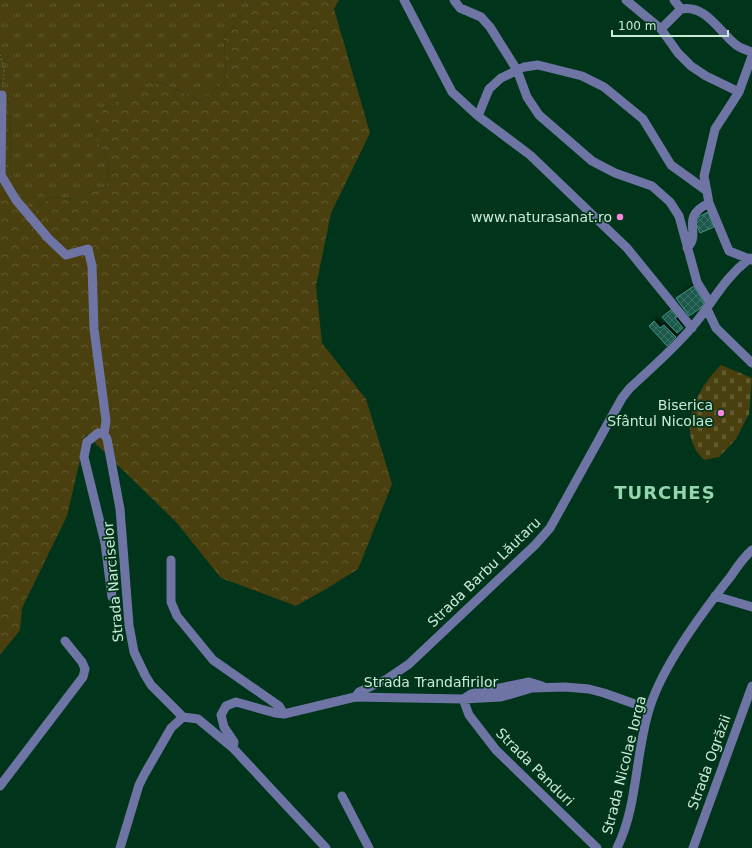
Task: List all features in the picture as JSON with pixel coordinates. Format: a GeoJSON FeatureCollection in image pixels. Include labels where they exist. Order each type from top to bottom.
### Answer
{"type":"FeatureCollection","features":[{"type":"Feature","properties":{"kind":"street"},"geometry":{"type":"LineString","coordinates":[[404,0],[452,92],[478,116],[530,155],[627,248],[692,328]]}},
{"type":"Feature","properties":{"kind":"street"},"geometry":{"type":"LineString","coordinates":[[454,0],[460,8],[481,17],[490,27],[517,70],[527,97],[539,115],[592,161],[615,173],[652,186],[670,202],[679,216],[697,282],[720,332],[752,363]]}},
{"type":"Feature","properties":{"kind":"street"},"geometry":{"type":"LineString","coordinates":[[626,0],[661,29],[678,53],[691,66],[706,76],[739,92]]}},
{"type":"Feature","properties":{"kind":"street"},"geometry":{"type":"LineString","coordinates":[[674,0],[681,9]]}},
{"type":"Feature","properties":{"kind":"street"},"geometry":{"type":"LineString","coordinates":[[661,29],[681,9],[693,9],[706,15],[736,45],[752,52]]}},
{"type":"Feature","properties":{"kind":"street"},"geometry":{"type":"LineString","coordinates":[[751,259],[729,251],[709,203],[704,176],[715,129],[739,92],[752,56]]}},
{"type":"Feature","properties":{"kind":"street"},"geometry":{"type":"LineString","coordinates":[[478,116],[489,90],[501,78],[517,70],[538,64],[554,67],[582,76],[604,87],[643,119],[671,165],[707,190]]}},
{"type":"Feature","properties":{"kind":"street"},"geometry":{"type":"LineString","coordinates":[[2,95],[1,175],[16,200],[48,238],[66,255],[88,249],[92,266],[94,329],[106,421],[104,434]]}},
{"type":"Feature","properties":{"kind":"street"},"geometry":{"type":"LineString","coordinates":[[688,248],[694,239],[692,225],[694,215],[698,209],[709,203]]}},
{"type":"Feature","properties":{"kind":"street","name":"Strada Barbu Lăutaru"},"geometry":{"type":"LineString","coordinates":[[355,697],[359,692],[387,679],[409,664],[545,534],[560,514],[622,398],[629,388],[692,328],[726,280],[737,268],[751,259]]}},
{"type":"Feature","properties":{"kind":"street","name":"Strada Narciselor"},"geometry":{"type":"LineString","coordinates":[[112,597],[105,543],[84,457],[87,442],[98,433],[104,434],[107,439],[120,509],[129,625],[134,652],[144,675],[151,685],[183,717],[198,719],[233,748],[326,848]]}},
{"type":"Feature","properties":{"kind":"street","name":"Strada Nicolae Iorga"},"geometry":{"type":"LineString","coordinates":[[617,848],[626,827],[630,811],[649,709],[667,671],[715,596],[752,550]]}},
{"type":"Feature","properties":{"kind":"street"},"geometry":{"type":"LineString","coordinates":[[171,560],[171,602],[177,616],[213,660],[279,706],[284,714]]}},
{"type":"Feature","properties":{"kind":"street"},"geometry":{"type":"LineString","coordinates":[[715,596],[752,606]]}},
{"type":"Feature","properties":{"kind":"street"},"geometry":{"type":"LineString","coordinates":[[0,786],[83,677],[85,669],[82,662],[65,641]]}},
{"type":"Feature","properties":{"kind":"street","name":"Strada Ogrăzii"},"geometry":{"type":"LineString","coordinates":[[693,848],[752,686]]}},
{"type":"Feature","properties":{"kind":"street","name":"Strada Trandafirilor"},"geometry":{"type":"LineString","coordinates":[[233,748],[234,742],[221,720],[221,715],[226,706],[236,702],[275,713],[284,714],[355,697],[463,699],[501,697],[532,688],[544,687],[589,689],[649,709]]}},
{"type":"Feature","properties":{"kind":"street","name":"Strada Panduri"},"geometry":{"type":"LineString","coordinates":[[463,699],[469,715],[496,750],[597,848]]}},
{"type":"Feature","properties":{"kind":"street"},"geometry":{"type":"LineString","coordinates":[[120,848],[139,785],[170,728],[183,717]]}},
{"type":"Feature","properties":{"kind":"street"},"geometry":{"type":"LineString","coordinates":[[342,796],[369,848]]}},
{"type":"Feature","properties":{"kind":"path"},"geometry":{"type":"LineString","coordinates":[[0,55],[4,68],[2,95]]}},
{"type":"Feature","properties":{"kind":"green space"},"geometry":{"type":"Polygon","coordinates":[[[0,0],[254,0],[224,37],[226,80],[201,101],[160,82],[91,127],[110,166],[106,186],[73,199],[49,197],[32,214],[19,204],[11,172],[10,106],[0,80],[0,0]]]}},
{"type":"Feature","properties":{"kind":"green space"},"geometry":{"type":"Polygon","coordinates":[[[254,0],[339,0],[334,9],[370,133],[331,213],[316,286],[322,343],[366,399],[392,484],[358,569],[296,606],[221,578],[176,522],[86,434],[67,516],[22,608],[20,630],[0,655],[0,80],[10,106],[11,172],[19,204],[32,214],[49,197],[73,199],[106,186],[110,166],[91,127],[106,107],[160,82],[201,101],[226,80],[224,37],[254,0]]]}},
{"type":"Feature","properties":{"kind":"green space"},"geometry":{"type":"Polygon","coordinates":[[[721,365],[752,378],[749,414],[736,439],[719,457],[704,460],[695,449],[691,437],[690,424],[692,411],[704,386],[721,365]]]}},
{"type":"Feature","properties":{"kind":"building"},"geometry":{"type":"Polygon","coordinates":[[[708,212],[714,227],[700,233],[694,219],[708,212]]]}},
{"type":"Feature","properties":{"kind":"building"},"geometry":{"type":"Polygon","coordinates":[[[694,286],[705,305],[689,316],[676,298],[694,286]]]}},
{"type":"Feature","properties":{"kind":"building"},"geometry":{"type":"Polygon","coordinates":[[[673,308],[679,315],[675,318],[683,328],[677,333],[662,317],[673,308]]]}},
{"type":"Feature","properties":{"kind":"building"},"geometry":{"type":"Polygon","coordinates":[[[654,321],[660,328],[664,325],[676,337],[667,346],[649,326],[654,321]]]}},
{"type":"Feature","properties":{"kind":"place","name":"www.naturasanat.ro"},"geometry":{"type":"Point","coordinates":[620,217]}},
{"type":"Feature","properties":{"kind":"place","name":"Biserica Sfântul Nicolae"},"geometry":{"type":"Point","coordinates":[721,413]}},
{"type":"Feature","properties":{"kind":"district","name":"TURCHEȘ"},"geometry":{"type":"Point","coordinates":[665,493]}}]}
